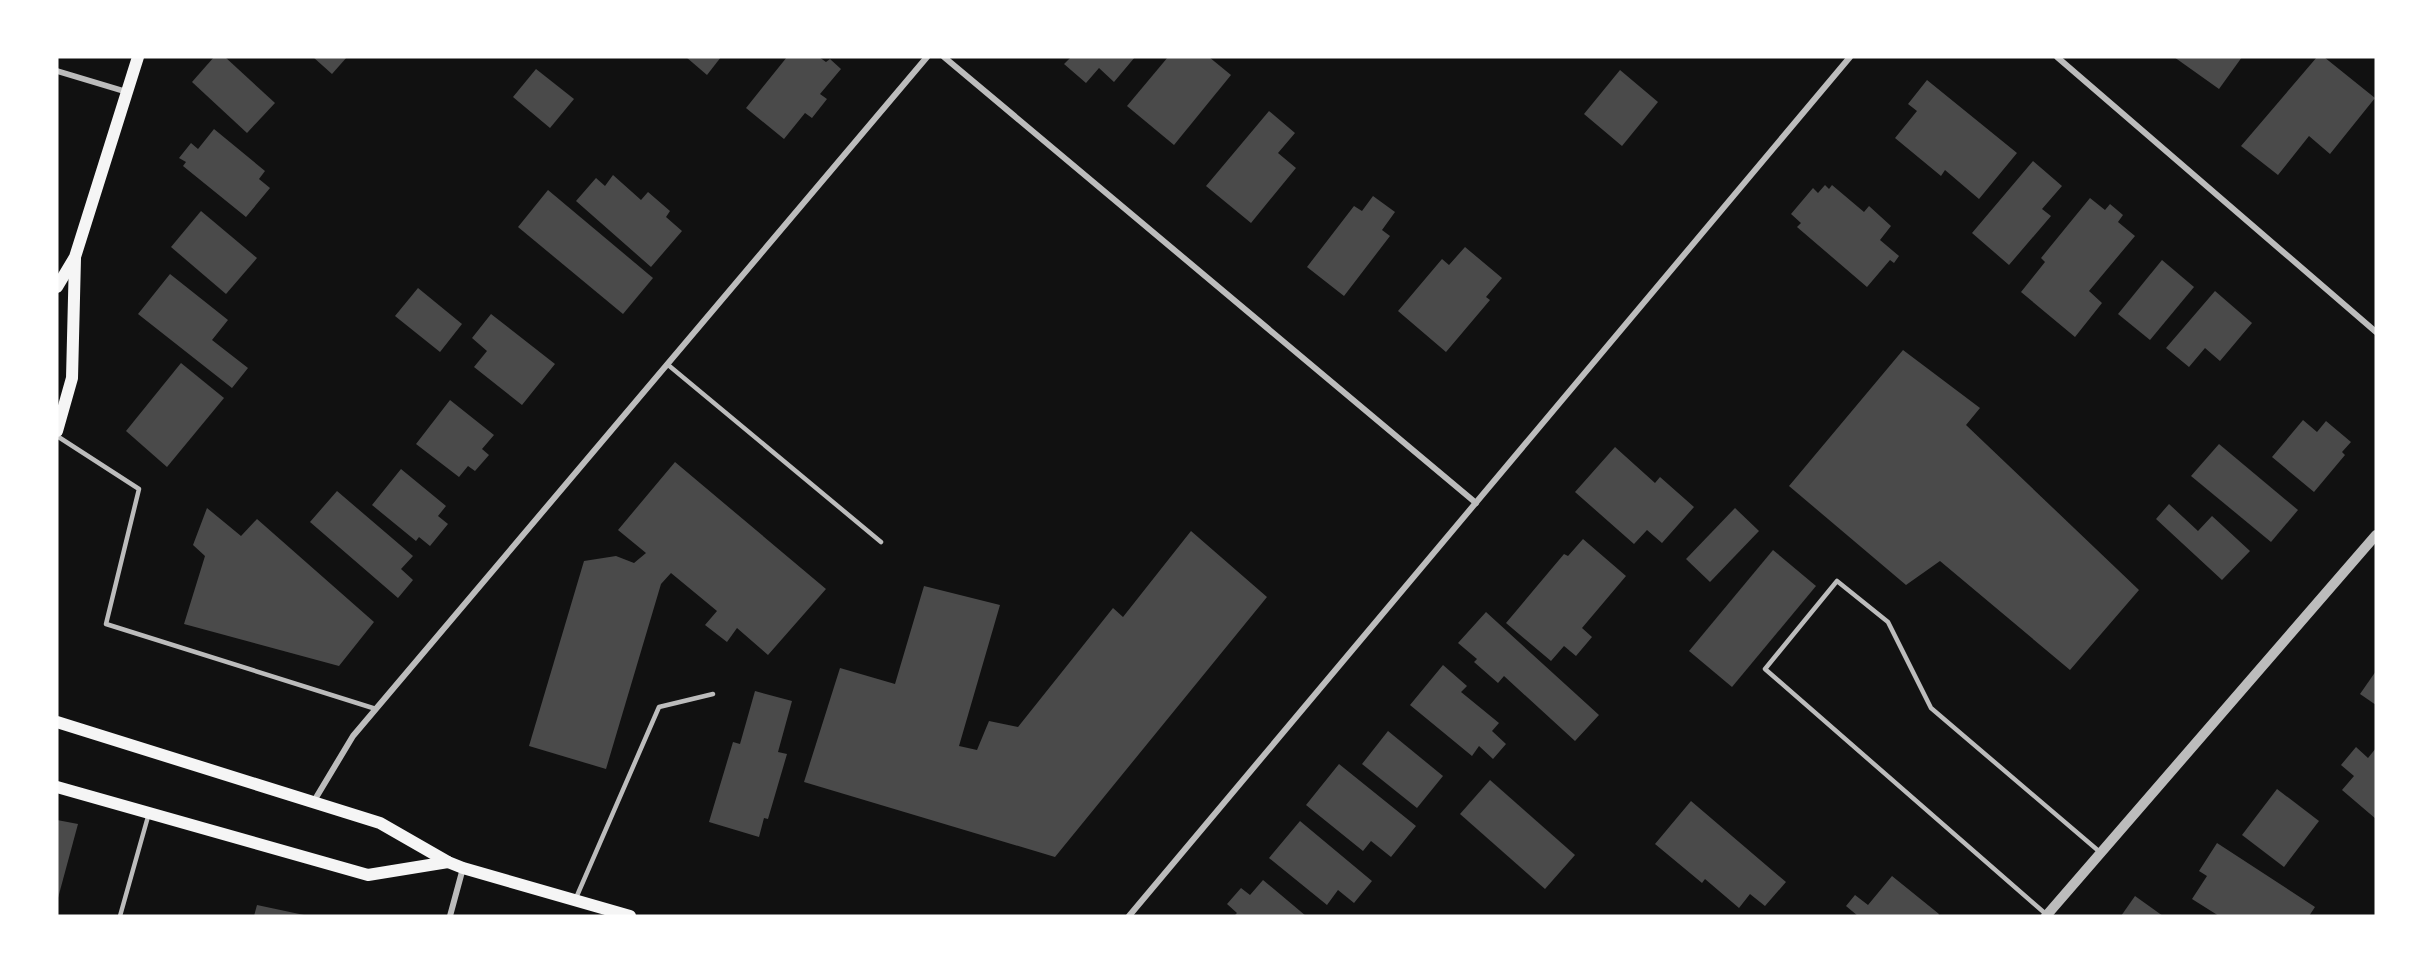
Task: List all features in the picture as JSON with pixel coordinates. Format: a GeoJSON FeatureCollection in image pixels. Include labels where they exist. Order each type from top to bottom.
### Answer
{"type":"FeatureCollection","features":[{"type":"Feature","properties":{"kind":"main road"},"geometry":{"type":"LineString","coordinates":[[57,287],[75,257],[138,57]]}},
{"type":"Feature","properties":{"kind":"main road"},"geometry":{"type":"LineString","coordinates":[[57,431],[72,378],[75,257]]}},
{"type":"Feature","properties":{"kind":"main road"},"geometry":{"type":"LineString","coordinates":[[57,722],[380,823],[448,862],[463,868],[630,916]]}},
{"type":"Feature","properties":{"kind":"main road"},"geometry":{"type":"LineString","coordinates":[[57,787],[368,875],[448,862]]}},
{"type":"Feature","properties":{"kind":"street"},"geometry":{"type":"LineString","coordinates":[[314,801],[353,736],[927,57]]}},
{"type":"Feature","properties":{"kind":"street"},"geometry":{"type":"LineString","coordinates":[[944,57],[1476,503]]}},
{"type":"Feature","properties":{"kind":"street"},"geometry":{"type":"LineString","coordinates":[[1129,916],[1850,57]]}},
{"type":"Feature","properties":{"kind":"street"},"geometry":{"type":"LineString","coordinates":[[2057,57],[2376,332]]}},
{"type":"Feature","properties":{"kind":"street"},"geometry":{"type":"LineString","coordinates":[[57,71],[128,92]]}},
{"type":"Feature","properties":{"kind":"street"},"geometry":{"type":"LineString","coordinates":[[2046,915],[2374,540]]}},
{"type":"Feature","properties":{"kind":"street"},"geometry":{"type":"LineString","coordinates":[[450,916],[463,868]]}},
{"type":"Feature","properties":{"kind":"lane"},"geometry":{"type":"LineString","coordinates":[[668,364],[881,542]]}},
{"type":"Feature","properties":{"kind":"lane"},"geometry":{"type":"LineString","coordinates":[[57,436],[140,489],[106,624],[376,709]]}},
{"type":"Feature","properties":{"kind":"lane"},"geometry":{"type":"LineString","coordinates":[[2046,915],[1765,669],[1837,580],[1888,622],[1931,708],[2101,853]]}},
{"type":"Feature","properties":{"kind":"lane"},"geometry":{"type":"LineString","coordinates":[[575,900],[659,707],[713,694]]}},
{"type":"Feature","properties":{"kind":"lane"},"geometry":{"type":"LineString","coordinates":[[120,916],[150,813]]}},
{"type":"Feature","properties":{"kind":"building"},"geometry":{"type":"Polygon","coordinates":[[[214,57],[225,57],[275,103],[247,133],[192,82],[214,57]]]}},
{"type":"Feature","properties":{"kind":"building"},"geometry":{"type":"Polygon","coordinates":[[[313,57],[347,57],[332,74],[313,57]]]}},
{"type":"Feature","properties":{"kind":"building"},"geometry":{"type":"Polygon","coordinates":[[[686,57],[721,57],[707,75],[686,57]]]}},
{"type":"Feature","properties":{"kind":"building"},"geometry":{"type":"Polygon","coordinates":[[[787,57],[819,57],[826,62],[830,59],[841,69],[820,94],[827,99],[812,118],[805,113],[784,139],[746,108],[787,57]]]}},
{"type":"Feature","properties":{"kind":"building"},"geometry":{"type":"Polygon","coordinates":[[[1071,57],[1135,57],[1114,82],[1099,68],[1086,83],[1064,64],[1071,57]]]}},
{"type":"Feature","properties":{"kind":"building"},"geometry":{"type":"Polygon","coordinates":[[[1168,57],[1209,57],[1231,75],[1174,145],[1127,106],[1168,57]]]}},
{"type":"Feature","properties":{"kind":"building"},"geometry":{"type":"Polygon","coordinates":[[[2174,57],[2242,57],[2219,89],[2174,57]]]}},
{"type":"Feature","properties":{"kind":"building"},"geometry":{"type":"Polygon","coordinates":[[[2317,57],[2324,57],[2375,98],[2330,154],[2309,136],[2278,175],[2241,146],[2317,57]]]}},
{"type":"Feature","properties":{"kind":"building"},"geometry":{"type":"Polygon","coordinates":[[[536,69],[574,99],[550,128],[513,97],[536,69]]]}},
{"type":"Feature","properties":{"kind":"building"},"geometry":{"type":"Polygon","coordinates":[[[1620,70],[1658,102],[1622,146],[1584,114],[1620,70]]]}},
{"type":"Feature","properties":{"kind":"building"},"geometry":{"type":"Polygon","coordinates":[[[1927,80],[2017,153],[1979,199],[1945,170],[1941,176],[1895,138],[1917,111],[1908,104],[1927,80]]]}},
{"type":"Feature","properties":{"kind":"building"},"geometry":{"type":"Polygon","coordinates":[[[1269,111],[1295,133],[1278,153],[1296,168],[1251,223],[1206,186],[1269,111]]]}},
{"type":"Feature","properties":{"kind":"building"},"geometry":{"type":"Polygon","coordinates":[[[214,129],[265,171],[259,179],[270,188],[246,217],[183,166],[186,162],[179,158],[191,143],[198,149],[214,129]]]}},
{"type":"Feature","properties":{"kind":"building"},"geometry":{"type":"Polygon","coordinates":[[[2033,161],[2062,186],[2042,209],[2051,216],[2009,265],[1972,233],[2033,161]]]}},
{"type":"Feature","properties":{"kind":"building"},"geometry":{"type":"Polygon","coordinates":[[[613,175],[641,200],[648,192],[670,211],[666,217],[682,231],[651,267],[576,201],[596,178],[605,186],[613,175]]]}},
{"type":"Feature","properties":{"kind":"building"},"geometry":{"type":"Polygon","coordinates":[[[1825,185],[1829,189],[1832,185],[1864,212],[1869,206],[1891,226],[1880,240],[1899,256],[1894,263],[1890,260],[1867,287],[1797,227],[1801,223],[1791,214],[1813,188],[1818,193],[1825,185]]]}},
{"type":"Feature","properties":{"kind":"building"},"geometry":{"type":"Polygon","coordinates":[[[548,190],[653,278],[623,314],[518,227],[548,190]]]}},
{"type":"Feature","properties":{"kind":"building"},"geometry":{"type":"Polygon","coordinates":[[[1373,196],[1395,212],[1382,230],[1390,236],[1344,296],[1307,267],[1354,206],[1362,211],[1373,196]]]}},
{"type":"Feature","properties":{"kind":"building"},"geometry":{"type":"Polygon","coordinates":[[[2090,198],[2105,210],[2110,204],[2123,215],[2118,222],[2135,236],[2089,291],[2102,303],[2075,337],[2021,292],[2045,262],[2041,258],[2090,198]]]}},
{"type":"Feature","properties":{"kind":"building"},"geometry":{"type":"Polygon","coordinates":[[[201,211],[257,258],[226,294],[171,247],[201,211]]]}},
{"type":"Feature","properties":{"kind":"building"},"geometry":{"type":"Polygon","coordinates":[[[1465,247],[1502,278],[1486,297],[1490,300],[1446,352],[1398,311],[1442,259],[1449,265],[1465,247]]]}},
{"type":"Feature","properties":{"kind":"building"},"geometry":{"type":"Polygon","coordinates":[[[2162,260],[2194,287],[2150,340],[2118,314],[2162,260]]]}},
{"type":"Feature","properties":{"kind":"building"},"geometry":{"type":"Polygon","coordinates":[[[170,274],[228,320],[212,340],[248,368],[232,388],[138,314],[170,274]]]}},
{"type":"Feature","properties":{"kind":"building"},"geometry":{"type":"Polygon","coordinates":[[[418,288],[462,324],[440,352],[395,316],[418,288]]]}},
{"type":"Feature","properties":{"kind":"building"},"geometry":{"type":"Polygon","coordinates":[[[2215,291],[2252,323],[2220,361],[2205,348],[2189,367],[2166,348],[2215,291]]]}},
{"type":"Feature","properties":{"kind":"building"},"geometry":{"type":"Polygon","coordinates":[[[491,314],[555,364],[522,405],[474,367],[487,351],[472,338],[491,314]]]}},
{"type":"Feature","properties":{"kind":"building"},"geometry":{"type":"Polygon","coordinates":[[[1903,350],[1980,408],[1966,425],[2139,590],[2070,670],[1940,561],[1906,585],[1789,486],[1903,350]]]}},
{"type":"Feature","properties":{"kind":"building"},"geometry":{"type":"Polygon","coordinates":[[[181,363],[224,398],[167,467],[126,431],[181,363]]]}},
{"type":"Feature","properties":{"kind":"building"},"geometry":{"type":"Polygon","coordinates":[[[450,400],[494,435],[482,449],[489,455],[475,471],[468,466],[459,477],[416,444],[450,400]]]}},
{"type":"Feature","properties":{"kind":"building"},"geometry":{"type":"Polygon","coordinates":[[[2303,420],[2317,432],[2326,421],[2351,442],[2342,452],[2345,455],[2314,492],[2272,457],[2303,420]]]}},
{"type":"Feature","properties":{"kind":"building"},"geometry":{"type":"Polygon","coordinates":[[[2219,444],[2298,510],[2271,542],[2191,476],[2219,444]]]}},
{"type":"Feature","properties":{"kind":"building"},"geometry":{"type":"Polygon","coordinates":[[[1615,447],[1655,483],[1660,477],[1694,507],[1662,543],[1647,530],[1634,544],[1575,492],[1615,447]]]}},
{"type":"Feature","properties":{"kind":"building"},"geometry":{"type":"Polygon","coordinates":[[[675,462],[826,589],[768,655],[737,628],[727,642],[705,625],[717,611],[671,573],[661,584],[606,769],[529,746],[584,561],[616,556],[634,563],[646,553],[618,530],[675,462]]]}},
{"type":"Feature","properties":{"kind":"building"},"geometry":{"type":"Polygon","coordinates":[[[401,469],[446,506],[438,516],[448,524],[430,546],[419,537],[416,541],[372,505],[401,469]]]}},
{"type":"Feature","properties":{"kind":"building"},"geometry":{"type":"Polygon","coordinates":[[[337,491],[413,556],[401,569],[413,580],[398,598],[310,522],[337,491]]]}},
{"type":"Feature","properties":{"kind":"building"},"geometry":{"type":"Polygon","coordinates":[[[2169,504],[2198,531],[2212,516],[2250,551],[2222,580],[2156,519],[2169,504]]]}},
{"type":"Feature","properties":{"kind":"building"},"geometry":{"type":"Polygon","coordinates":[[[207,508],[241,536],[257,519],[374,622],[339,666],[184,624],[205,556],[193,545],[207,508]]]}},
{"type":"Feature","properties":{"kind":"building"},"geometry":{"type":"Polygon","coordinates":[[[1735,508],[1759,531],[1710,582],[1686,559],[1735,508]]]}},
{"type":"Feature","properties":{"kind":"building"},"geometry":{"type":"Polygon","coordinates":[[[1191,531],[1267,597],[1055,857],[804,782],[840,668],[895,684],[924,586],[1000,605],[959,746],[977,750],[989,721],[1018,727],[1113,608],[1123,617],[1191,531]]]}},
{"type":"Feature","properties":{"kind":"building"},"geometry":{"type":"Polygon","coordinates":[[[1583,539],[1626,576],[1582,628],[1592,637],[1576,656],[1564,646],[1551,661],[1506,623],[1564,554],[1568,556],[1583,539]]]}},
{"type":"Feature","properties":{"kind":"building"},"geometry":{"type":"Polygon","coordinates":[[[1773,550],[1816,586],[1732,687],[1689,651],[1773,550]]]}},
{"type":"Feature","properties":{"kind":"building"},"geometry":{"type":"Polygon","coordinates":[[[1486,612],[1599,715],[1575,741],[1504,676],[1498,683],[1474,662],[1477,659],[1458,643],[1486,612]]]}},
{"type":"Feature","properties":{"kind":"building"},"geometry":{"type":"Polygon","coordinates":[[[1443,665],[1467,686],[1461,692],[1499,723],[1492,731],[1506,744],[1493,759],[1479,746],[1472,756],[1410,705],[1443,665]]]}},
{"type":"Feature","properties":{"kind":"building"},"geometry":{"type":"Polygon","coordinates":[[[2376,671],[2376,705],[2360,694],[2376,671]]]}},
{"type":"Feature","properties":{"kind":"building"},"geometry":{"type":"Polygon","coordinates":[[[755,691],[792,701],[778,752],[787,754],[768,819],[764,818],[759,837],[709,822],[733,742],[740,744],[755,691]]]}},
{"type":"Feature","properties":{"kind":"building"},"geometry":{"type":"Polygon","coordinates":[[[1388,731],[1443,776],[1417,808],[1362,764],[1388,731]]]}},
{"type":"Feature","properties":{"kind":"building"},"geometry":{"type":"Polygon","coordinates":[[[2356,747],[2368,758],[2376,748],[2376,819],[2342,790],[2354,776],[2341,765],[2356,747]]]}},
{"type":"Feature","properties":{"kind":"building"},"geometry":{"type":"Polygon","coordinates":[[[1339,764],[1416,826],[1391,857],[1371,841],[1363,851],[1306,805],[1339,764]]]}},
{"type":"Feature","properties":{"kind":"building"},"geometry":{"type":"Polygon","coordinates":[[[1490,780],[1575,855],[1545,889],[1460,814],[1490,780]]]}},
{"type":"Feature","properties":{"kind":"building"},"geometry":{"type":"Polygon","coordinates":[[[2277,789],[2319,821],[2284,867],[2242,835],[2277,789]]]}},
{"type":"Feature","properties":{"kind":"building"},"geometry":{"type":"Polygon","coordinates":[[[1691,801],[1786,882],[1765,906],[1750,894],[1739,908],[1705,879],[1702,883],[1655,844],[1691,801]]]}},
{"type":"Feature","properties":{"kind":"building"},"geometry":{"type":"Polygon","coordinates":[[[57,820],[78,824],[58,898],[57,898],[57,820]]]}},
{"type":"Feature","properties":{"kind":"building"},"geometry":{"type":"Polygon","coordinates":[[[1300,821],[1372,881],[1354,903],[1338,890],[1327,905],[1269,858],[1300,821]]]}},
{"type":"Feature","properties":{"kind":"building"},"geometry":{"type":"Polygon","coordinates":[[[2217,843],[2315,907],[2309,916],[2219,916],[2192,899],[2207,876],[2199,871],[2217,843]]]}},
{"type":"Feature","properties":{"kind":"building"},"geometry":{"type":"Polygon","coordinates":[[[1892,876],[1939,914],[1938,916],[1858,916],[1846,906],[1855,895],[1868,905],[1892,876]]]}},
{"type":"Feature","properties":{"kind":"building"},"geometry":{"type":"Polygon","coordinates":[[[1263,880],[1306,916],[1234,916],[1237,913],[1227,904],[1241,888],[1250,895],[1263,880]]]}},
{"type":"Feature","properties":{"kind":"building"},"geometry":{"type":"Polygon","coordinates":[[[2135,896],[2163,916],[2121,916],[2135,896]]]}},
{"type":"Feature","properties":{"kind":"building"},"geometry":{"type":"Polygon","coordinates":[[[257,905],[304,915],[304,916],[254,916],[257,905]]]}}]}
